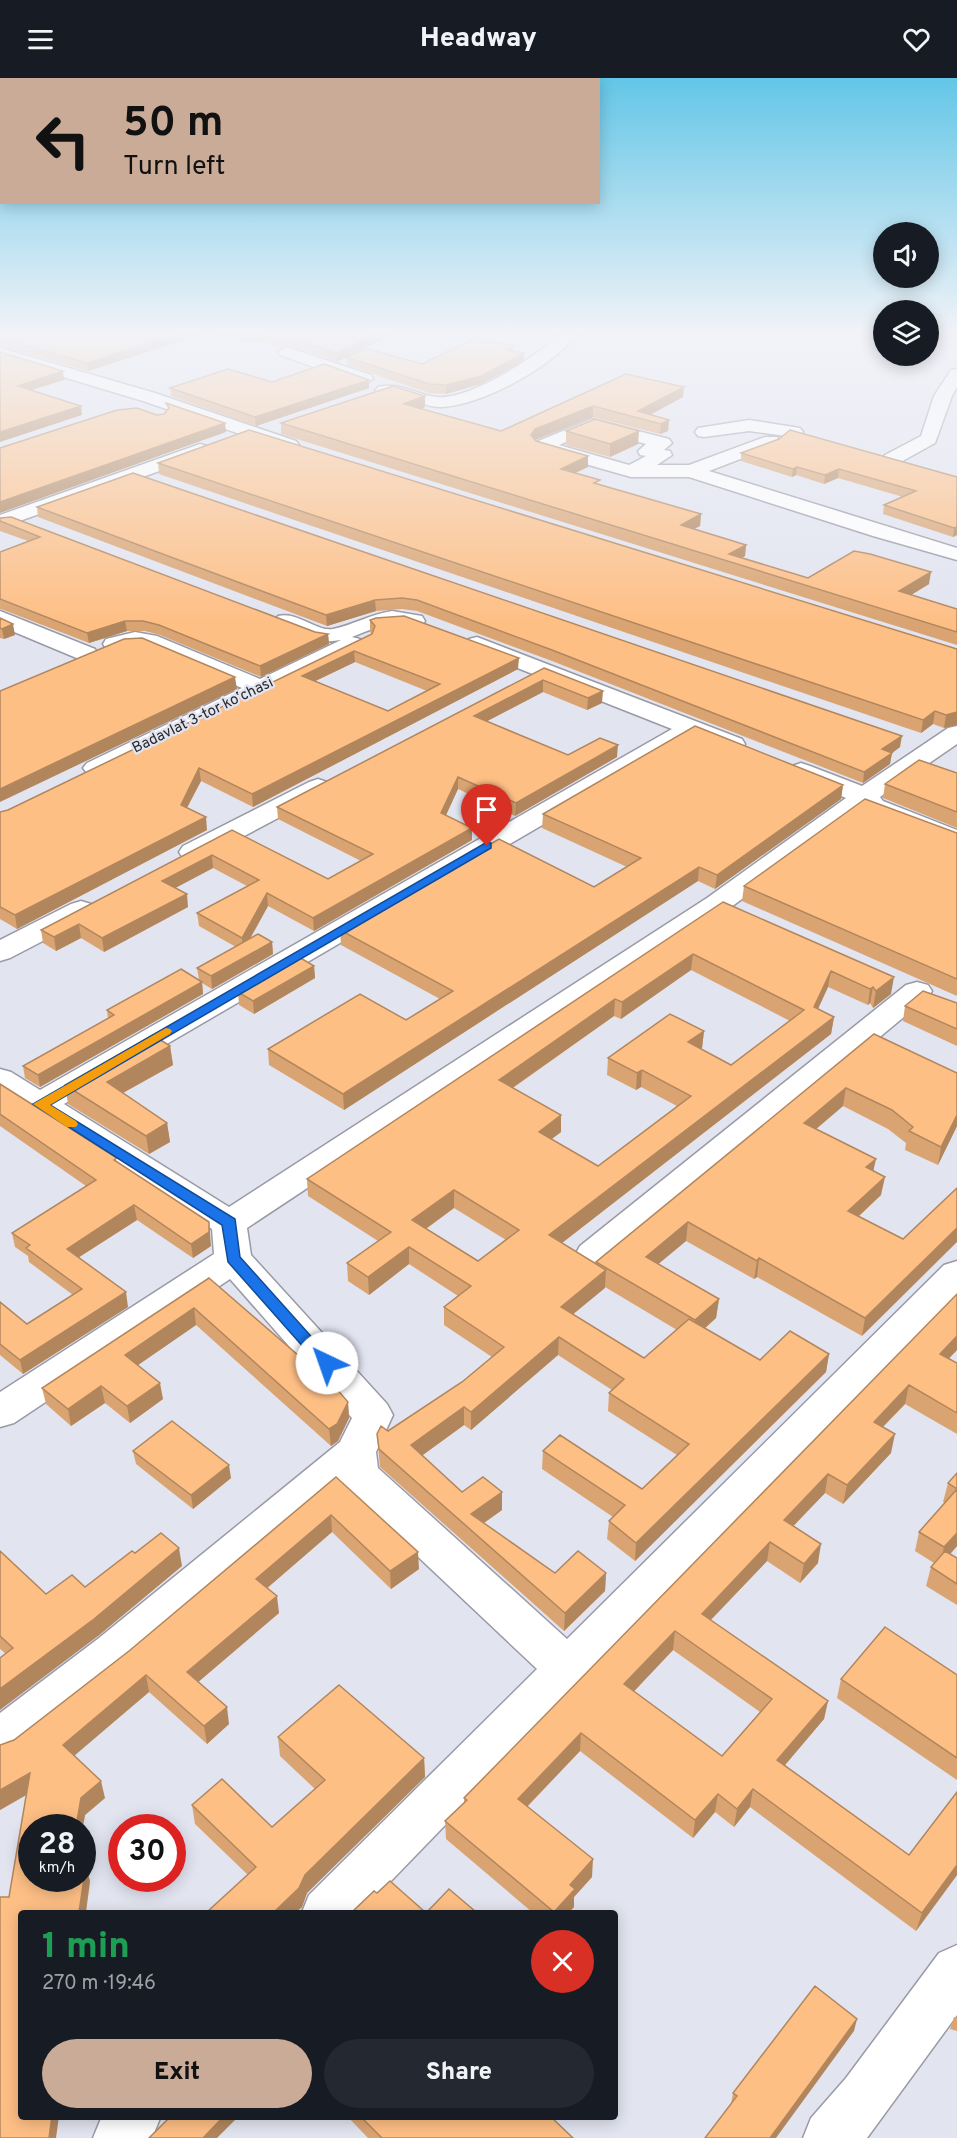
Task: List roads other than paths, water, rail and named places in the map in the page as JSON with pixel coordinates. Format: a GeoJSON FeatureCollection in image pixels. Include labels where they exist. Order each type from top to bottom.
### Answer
{"type":"FeatureCollection","features":[{"type":"Feature","properties":{"kind":"street"},"geometry":{"type":"LineString","coordinates":[[189,429],[222,442]]}},
{"type":"Feature","properties":{"kind":"street"},"geometry":{"type":"LineString","coordinates":[[242,429],[313,452]]}},
{"type":"Feature","properties":{"kind":"street"},"geometry":{"type":"LineString","coordinates":[[6,520],[222,442],[267,429]]}},
{"type":"Feature","properties":{"kind":"street"},"geometry":{"type":"LineString","coordinates":[[580,429],[542,446],[631,471],[697,473],[957,554]]}},
{"type":"Feature","properties":{"kind":"street"},"geometry":{"type":"LineString","coordinates":[[611,429],[663,443],[647,451],[663,456],[631,471]]}},
{"type":"Feature","properties":{"kind":"street"},"geometry":{"type":"LineString","coordinates":[[704,432],[715,429]]}},
{"type":"Feature","properties":{"kind":"street"},"geometry":{"type":"LineString","coordinates":[[697,473],[771,441],[750,435],[750,429]]}},
{"type":"Feature","properties":{"kind":"street"},"geometry":{"type":"LineString","coordinates":[[783,429],[805,435]]}},
{"type":"Feature","properties":{"kind":"street"},"geometry":{"type":"LineString","coordinates":[[892,459],[929,439],[932,429]]}},
{"type":"Feature","properties":{"kind":"street"},"geometry":{"type":"LineString","coordinates":[[874,454],[914,465]]}},
{"type":"Feature","properties":{"kind":"street"},"geometry":{"type":"LineString","coordinates":[[134,474],[168,486]]}},
{"type":"Feature","properties":{"kind":"street"},"geometry":{"type":"LineString","coordinates":[[6,520],[46,530]]}},
{"type":"Feature","properties":{"kind":"street"},"geometry":{"type":"LineString","coordinates":[[269,614],[332,636],[384,618],[408,618],[865,796],[874,807],[957,839]]}},
{"type":"Feature","properties":{"kind":"street"},"geometry":{"type":"LineString","coordinates":[[0,618],[87,654]]}},
{"type":"Feature","properties":{"kind":"street","name":"Badavlat 3-tor koʼchasi"},"geometry":{"type":"LineString","coordinates":[[73,779],[408,618]]}},
{"type":"Feature","properties":{"kind":"street"},"geometry":{"type":"LineString","coordinates":[[54,668],[119,642],[135,639],[149,640],[261,688]]}},
{"type":"Feature","properties":{"kind":"street"},"geometry":{"type":"LineString","coordinates":[[513,684],[543,669]]}},
{"type":"Feature","properties":{"kind":"street"},"geometry":{"type":"LineString","coordinates":[[40,1104],[691,728]]}},
{"type":"Feature","properties":{"kind":"street"},"geometry":{"type":"LineString","coordinates":[[4,1402],[231,1241],[717,904],[865,796],[923,744],[957,733]]}},
{"type":"Feature","properties":{"kind":"street"},"geometry":{"type":"LineString","coordinates":[[176,861],[341,775]]}},
{"type":"Feature","properties":{"kind":"street"},"geometry":{"type":"LineString","coordinates":[[0,952],[103,898]]}},
{"type":"Feature","properties":{"kind":"street"},"geometry":{"type":"LineString","coordinates":[[717,904],[748,918]]}},
{"type":"Feature","properties":{"kind":"street"},"geometry":{"type":"LineString","coordinates":[[593,1255],[927,995],[885,977]]}},
{"type":"Feature","properties":{"kind":"street"},"geometry":{"type":"LineString","coordinates":[[0,1079],[40,1104],[231,1241],[373,1415],[356,1452],[116,1652],[0,1740]]}},
{"type":"Feature","properties":{"kind":"street"},"geometry":{"type":"LineString","coordinates":[[329,1910],[957,1274]]}},
{"type":"Feature","properties":{"kind":"street"},"geometry":{"type":"LineString","coordinates":[[356,1452],[358,1475],[567,1668]]}},
{"type":"Feature","properties":{"kind":"street"},"geometry":{"type":"LineString","coordinates":[[831,2138],[865,2097],[957,1971]]}},
{"type":"Feature","properties":{"kind":"street"},"geometry":{"type":"LineString","coordinates":[[120,2138],[131,2120]]}}]}
